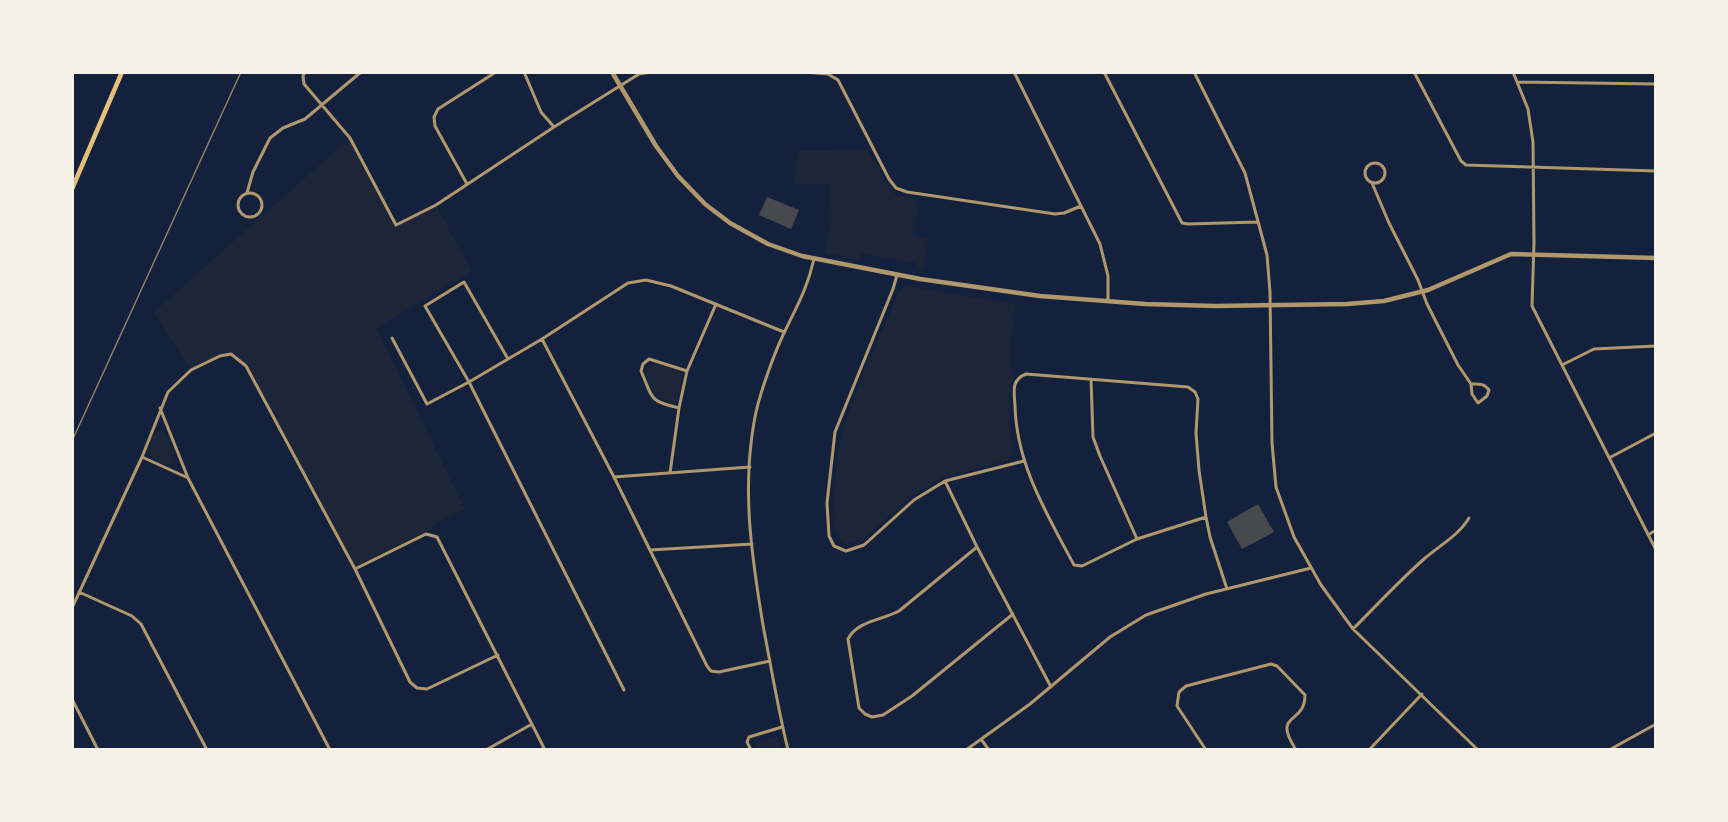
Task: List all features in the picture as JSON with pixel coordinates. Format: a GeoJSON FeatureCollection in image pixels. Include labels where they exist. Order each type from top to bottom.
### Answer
{"type":"FeatureCollection","features":[{"type":"Feature","properties":{"kind":"main road"},"geometry":{"type":"LineString","coordinates":[[72,189],[122,72]]}},
{"type":"Feature","properties":{"kind":"street"},"geometry":{"type":"LineString","coordinates":[[304,72],[304,84],[360,154],[396,225],[436,205],[636,76],[646,73],[701,72]]}},
{"type":"Feature","properties":{"kind":"street"},"geometry":{"type":"LineString","coordinates":[[247,193],[255,193],[262,203],[261,210],[251,217],[243,215],[238,209],[240,197],[247,193],[253,172],[270,138],[283,128],[305,119],[361,72]]}},
{"type":"Feature","properties":{"kind":"street"},"geometry":{"type":"LineString","coordinates":[[467,184],[435,126],[434,117],[438,110],[496,72]]}},
{"type":"Feature","properties":{"kind":"street"},"geometry":{"type":"LineString","coordinates":[[524,72],[541,112],[554,127]]}},
{"type":"Feature","properties":{"kind":"street"},"geometry":{"type":"LineString","coordinates":[[612,72],[664,158],[684,184],[730,223],[759,240],[786,251],[814,259],[897,275],[1022,294],[1108,302],[1168,305],[1367,303],[1422,291],[1450,282],[1504,256],[1518,254],[1656,258]]}},
{"type":"Feature","properties":{"kind":"street"},"geometry":{"type":"LineString","coordinates":[[804,72],[828,74],[838,80],[889,179],[896,188],[907,192],[1055,214],[1069,212],[1081,206]]}},
{"type":"Feature","properties":{"kind":"street"},"geometry":{"type":"LineString","coordinates":[[1014,72],[1104,256],[1109,283],[1108,302]]}},
{"type":"Feature","properties":{"kind":"street"},"geometry":{"type":"LineString","coordinates":[[1104,72],[1182,223],[1258,222]]}},
{"type":"Feature","properties":{"kind":"street"},"geometry":{"type":"LineString","coordinates":[[1194,72],[1245,172],[1267,255],[1271,305],[1272,443],[1276,487],[1294,537],[1321,585],[1353,628],[1478,750]]}},
{"type":"Feature","properties":{"kind":"street"},"geometry":{"type":"LineString","coordinates":[[1414,72],[1461,161],[1472,167],[1656,171]]}},
{"type":"Feature","properties":{"kind":"street"},"geometry":{"type":"LineString","coordinates":[[1513,72],[1528,109],[1533,142],[1532,306],[1656,550]]}},
{"type":"Feature","properties":{"kind":"street"},"geometry":{"type":"LineString","coordinates":[[1518,82],[1656,84]]}},
{"type":"Feature","properties":{"kind":"street"},"geometry":{"type":"LineString","coordinates":[[1372,183],[1382,181],[1385,176],[1385,169],[1380,164],[1374,163],[1366,168],[1366,177],[1372,183],[1458,365],[1471,384],[1472,394],[1478,402],[1487,396],[1489,390],[1486,386],[1471,384]]}},
{"type":"Feature","properties":{"kind":"street"},"geometry":{"type":"LineString","coordinates":[[788,750],[754,569],[747,504],[756,412],[784,332],[800,304],[814,259]]}},
{"type":"Feature","properties":{"kind":"street"},"geometry":{"type":"LineString","coordinates":[[897,275],[835,432],[827,503],[829,536],[834,546],[846,551],[864,545],[914,500],[945,481],[1024,461]]}},
{"type":"Feature","properties":{"kind":"street"},"geometry":{"type":"LineString","coordinates":[[392,338],[427,404],[542,339],[628,283],[646,280],[671,286],[784,332]]}},
{"type":"Feature","properties":{"kind":"street"},"geometry":{"type":"LineString","coordinates":[[508,359],[464,282],[425,306],[469,382],[624,690]]}},
{"type":"Feature","properties":{"kind":"street"},"geometry":{"type":"LineString","coordinates":[[670,473],[679,408],[687,371],[716,304]]}},
{"type":"Feature","properties":{"kind":"street"},"geometry":{"type":"LineString","coordinates":[[542,339],[711,671],[719,672],[770,661]]}},
{"type":"Feature","properties":{"kind":"street"},"geometry":{"type":"LineString","coordinates":[[1562,365],[1594,349],[1656,346]]}},
{"type":"Feature","properties":{"kind":"street"},"geometry":{"type":"LineString","coordinates":[[72,608],[142,456],[168,392],[191,370],[220,356],[231,354],[246,366],[355,569],[410,682],[417,688],[427,689],[498,655]]}},
{"type":"Feature","properties":{"kind":"street"},"geometry":{"type":"LineString","coordinates":[[679,408],[659,404],[653,399],[640,371],[649,359],[687,371]]}},
{"type":"Feature","properties":{"kind":"street"},"geometry":{"type":"LineString","coordinates":[[1206,517],[1137,539],[1082,566],[1074,565],[1034,488],[1024,461],[1015,422],[1014,384],[1018,377],[1026,374],[1091,378],[1188,387],[1196,392],[1198,399],[1196,433],[1206,517],[1227,589]]}},
{"type":"Feature","properties":{"kind":"street"},"geometry":{"type":"LineString","coordinates":[[1091,378],[1093,437],[1137,539]]}},
{"type":"Feature","properties":{"kind":"street"},"geometry":{"type":"LineString","coordinates":[[160,408],[188,478],[330,750]]}},
{"type":"Feature","properties":{"kind":"street"},"geometry":{"type":"LineString","coordinates":[[1609,458],[1656,433]]}},
{"type":"Feature","properties":{"kind":"street"},"geometry":{"type":"LineString","coordinates":[[142,456],[188,478]]}},
{"type":"Feature","properties":{"kind":"street"},"geometry":{"type":"LineString","coordinates":[[614,477],[750,467]]}},
{"type":"Feature","properties":{"kind":"street"},"geometry":{"type":"LineString","coordinates":[[945,481],[1051,687]]}},
{"type":"Feature","properties":{"kind":"street"},"geometry":{"type":"LineString","coordinates":[[1353,628],[1385,594],[1436,548],[1461,530],[1468,518]]}},
{"type":"Feature","properties":{"kind":"street"},"geometry":{"type":"LineString","coordinates":[[1648,535],[1656,530]]}},
{"type":"Feature","properties":{"kind":"street"},"geometry":{"type":"LineString","coordinates":[[355,569],[426,534],[437,537],[545,750]]}},
{"type":"Feature","properties":{"kind":"street"},"geometry":{"type":"LineString","coordinates":[[650,550],[752,543]]}},
{"type":"Feature","properties":{"kind":"street"},"geometry":{"type":"LineString","coordinates":[[977,547],[899,611],[852,631],[848,639],[859,708],[872,717],[883,715],[912,696],[1013,614]]}},
{"type":"Feature","properties":{"kind":"street"},"geometry":{"type":"LineString","coordinates":[[966,750],[1030,704],[1110,637],[1146,615],[1227,589],[1311,568]]}},
{"type":"Feature","properties":{"kind":"street"},"geometry":{"type":"LineString","coordinates":[[80,592],[132,616],[141,624],[207,750]]}},
{"type":"Feature","properties":{"kind":"street"},"geometry":{"type":"LineString","coordinates":[[1206,750],[1177,706],[1179,692],[1186,686],[1271,664],[1277,666],[1305,695],[1302,710],[1288,722],[1286,729],[1287,736],[1296,750]]}},
{"type":"Feature","properties":{"kind":"street"},"geometry":{"type":"LineString","coordinates":[[1369,750],[1422,694]]}},
{"type":"Feature","properties":{"kind":"street"},"geometry":{"type":"LineString","coordinates":[[72,699],[98,750]]}},
{"type":"Feature","properties":{"kind":"street"},"geometry":{"type":"LineString","coordinates":[[486,750],[532,724]]}},
{"type":"Feature","properties":{"kind":"street"},"geometry":{"type":"LineString","coordinates":[[1609,750],[1656,724]]}},
{"type":"Feature","properties":{"kind":"street"},"geometry":{"type":"LineString","coordinates":[[751,750],[747,742],[749,737],[783,727]]}},
{"type":"Feature","properties":{"kind":"street"},"geometry":{"type":"LineString","coordinates":[[981,739],[989,750]]}},
{"type":"Feature","properties":{"kind":"shaded area"},"geometry":{"type":"Polygon","coordinates":[[[350,138],[396,225],[436,205],[471,271],[376,329],[465,509],[434,524],[426,534],[355,569],[246,366],[231,354],[220,356],[191,370],[154,312],[350,138]]]}},
{"type":"Feature","properties":{"kind":"shaded area"},"geometry":{"type":"Polygon","coordinates":[[[868,150],[891,191],[899,196],[919,199],[913,236],[927,238],[923,271],[916,270],[917,263],[860,253],[859,260],[825,253],[830,219],[829,185],[795,184],[797,151],[868,150]]]}},
{"type":"Feature","properties":{"kind":"shaded area"},"geometry":{"type":"Polygon","coordinates":[[[906,286],[1016,304],[1010,351],[1013,378],[1010,385],[1009,407],[1013,454],[1009,460],[942,478],[910,497],[865,538],[847,544],[838,535],[834,522],[839,449],[850,409],[865,370],[898,294],[906,286]]]}},
{"type":"Feature","properties":{"kind":"shaded area"},"geometry":{"type":"Polygon","coordinates":[[[658,364],[683,373],[676,404],[662,400],[650,385],[645,372],[648,365],[658,364]]]}},
{"type":"Feature","properties":{"kind":"shaded area"},"geometry":{"type":"Polygon","coordinates":[[[158,431],[166,433],[176,459],[175,463],[160,463],[151,454],[150,442],[158,431]]]}},
{"type":"Feature","properties":{"kind":"shaded area"},"geometry":{"type":"Polygon","coordinates":[[[775,737],[779,739],[782,750],[755,750],[754,744],[775,737]]]}},
{"type":"Feature","properties":{"kind":"building"},"geometry":{"type":"Polygon","coordinates":[[[767,197],[799,210],[791,229],[759,215],[767,197]]]}},
{"type":"Feature","properties":{"kind":"building"},"geometry":{"type":"Polygon","coordinates":[[[1258,504],[1274,532],[1242,549],[1227,522],[1258,504]]]}},
{"type":"Feature","properties":{"kind":"tram line"},"geometry":{"type":"LineString","coordinates":[[72,441],[241,72]]}}]}
